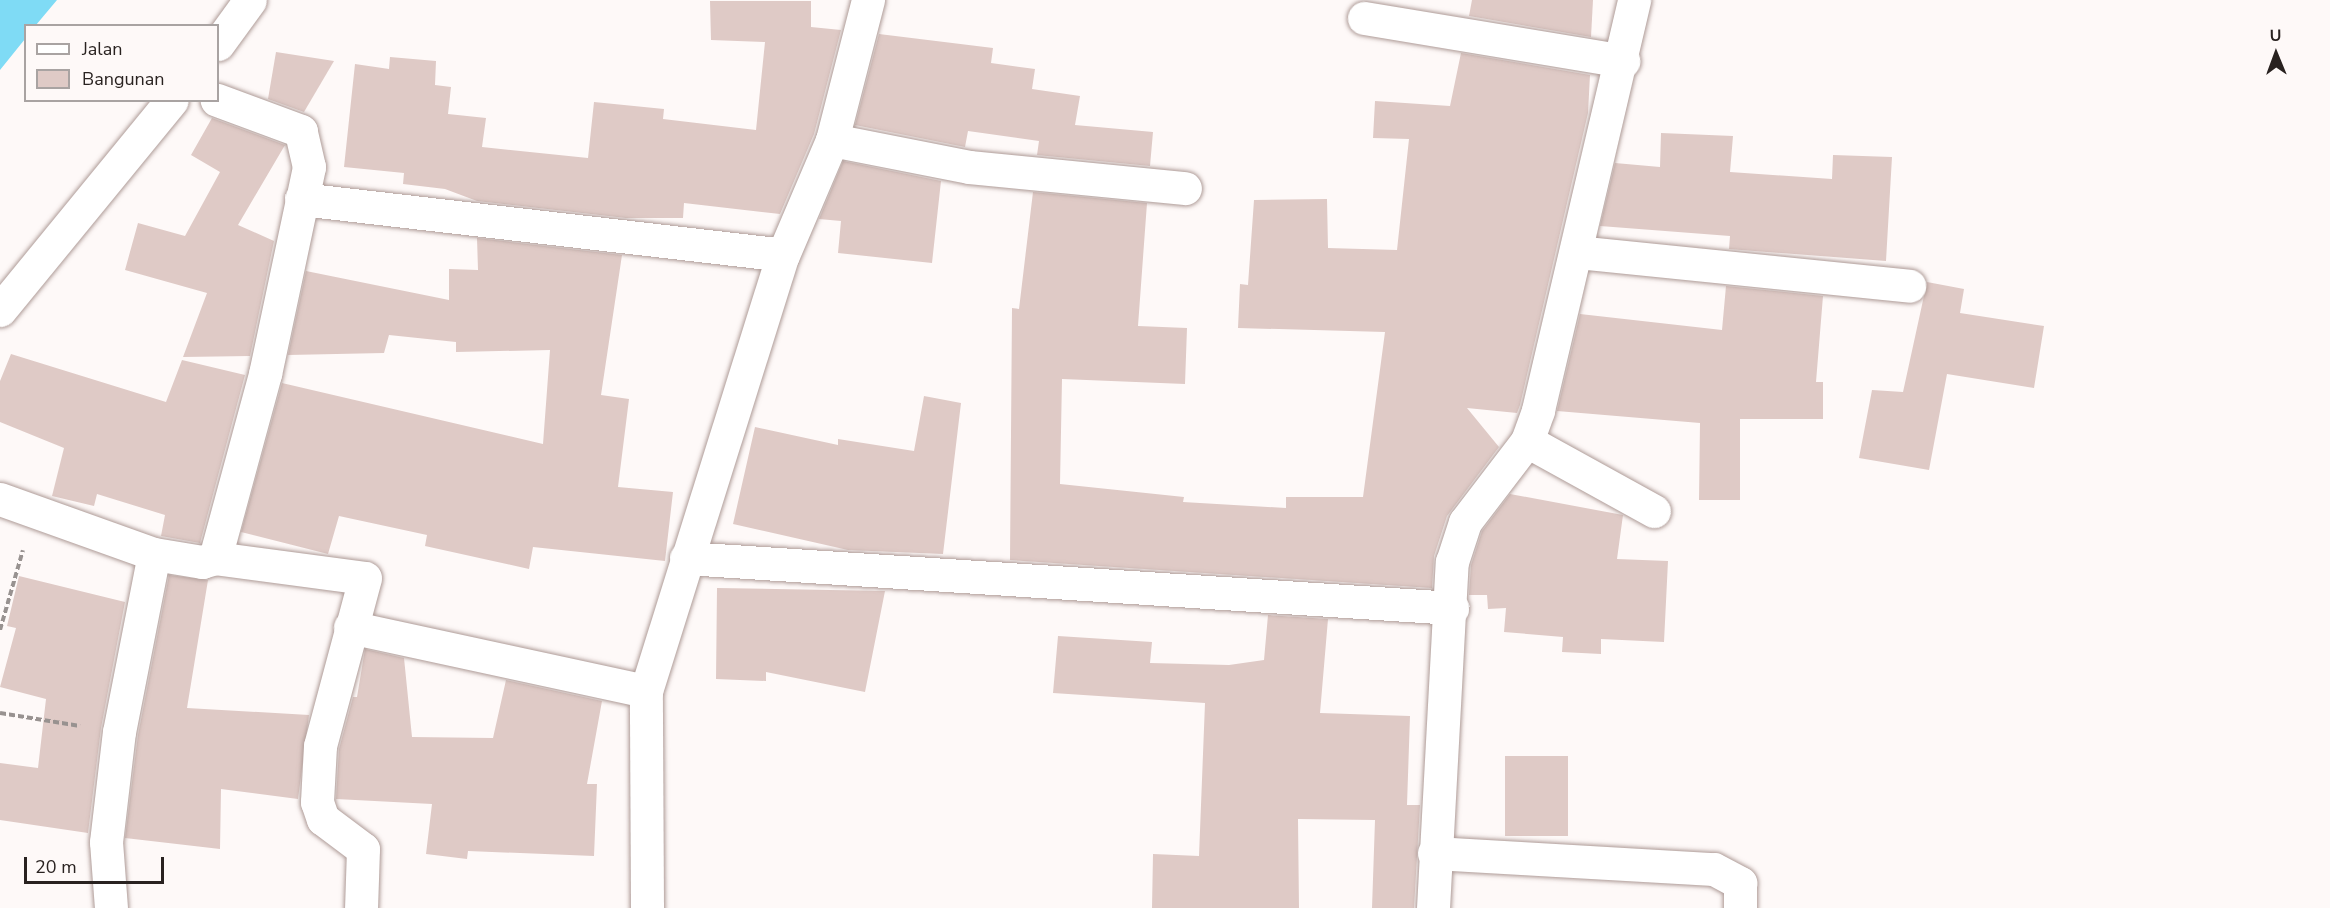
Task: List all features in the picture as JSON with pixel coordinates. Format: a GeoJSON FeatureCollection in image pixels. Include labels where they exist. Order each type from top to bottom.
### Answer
{"type":"FeatureCollection","features":[{"type":"Feature","properties":{"kind":"street"},"geometry":{"type":"LineString","coordinates":[[219,43],[250,0]]}},
{"type":"Feature","properties":{"kind":"street"},"geometry":{"type":"LineString","coordinates":[[647,908],[646,691],[783,255],[832,140],[868,0]]}},
{"type":"Feature","properties":{"kind":"street"},"geometry":{"type":"LineString","coordinates":[[1433,908],[1434,853],[1452,608],[1452,562],[1465,522],[1527,441],[1578,252],[1623,61],[1634,0]]}},
{"type":"Feature","properties":{"kind":"street"},"geometry":{"type":"LineString","coordinates":[[1364,18],[1623,61]]}},
{"type":"Feature","properties":{"kind":"street"},"geometry":{"type":"LineString","coordinates":[[215,558],[265,374],[309,167],[301,131],[219,101]]}},
{"type":"Feature","properties":{"kind":"street"},"geometry":{"type":"LineString","coordinates":[[0,310],[170,102]]}},
{"type":"Feature","properties":{"kind":"street"},"geometry":{"type":"LineString","coordinates":[[832,140],[969,167],[1185,188]]}},
{"type":"Feature","properties":{"kind":"street"},"geometry":{"type":"LineString","coordinates":[[301,199],[783,255]]}},
{"type":"Feature","properties":{"kind":"street"},"geometry":{"type":"LineString","coordinates":[[1578,252],[1909,286]]}},
{"type":"Feature","properties":{"kind":"street"},"geometry":{"type":"LineString","coordinates":[[1527,441],[1654,511]]}},
{"type":"Feature","properties":{"kind":"street"},"geometry":{"type":"LineString","coordinates":[[0,499],[154,554],[202,562],[215,558],[361,575],[365,578],[350,627],[320,746],[317,801],[323,819],[363,849],[361,908]]}},
{"type":"Feature","properties":{"kind":"street"},"geometry":{"type":"LineString","coordinates":[[111,908],[106,842],[119,732],[154,554]]}},
{"type":"Feature","properties":{"kind":"street"},"geometry":{"type":"LineString","coordinates":[[686,558],[1452,608]]}},
{"type":"Feature","properties":{"kind":"street"},"geometry":{"type":"LineString","coordinates":[[350,627],[646,691]]}},
{"type":"Feature","properties":{"kind":"street"},"geometry":{"type":"LineString","coordinates":[[1434,853],[1714,868],[1740,883],[1740,908]]}},
{"type":"Feature","properties":{"kind":"path"},"geometry":{"type":"LineString","coordinates":[[0,630],[33,512]]}},
{"type":"Feature","properties":{"kind":"path"},"geometry":{"type":"LineString","coordinates":[[0,713],[119,732]]}},
{"type":"Feature","properties":{"kind":"water"},"geometry":{"type":"Polygon","coordinates":[[[0,0],[57,0],[37,24],[24,24],[24,40],[0,70],[0,0]]]}},
{"type":"Feature","properties":{"kind":"building"},"geometry":{"type":"Polygon","coordinates":[[[1472,0],[1593,0],[1591,37],[1469,16],[1472,0]]]}},
{"type":"Feature","properties":{"kind":"building"},"geometry":{"type":"Polygon","coordinates":[[[710,1],[811,1],[811,27],[841,30],[814,134],[780,214],[684,203],[683,218],[626,218],[477,201],[445,189],[403,184],[404,173],[344,167],[355,64],[389,69],[390,57],[436,61],[435,85],[451,87],[448,114],[486,118],[482,147],[588,158],[594,102],[664,109],[663,119],[756,130],[765,42],[711,40],[710,1]]]}},
{"type":"Feature","properties":{"kind":"building"},"geometry":{"type":"Polygon","coordinates":[[[879,34],[993,48],[991,63],[1035,69],[1032,89],[1080,96],[1075,125],[1153,132],[1150,166],[1037,155],[1039,141],[968,131],[965,147],[855,125],[879,34]]]}},
{"type":"Feature","properties":{"kind":"building"},"geometry":{"type":"Polygon","coordinates":[[[276,52],[334,61],[304,112],[268,99],[276,52]]]}},
{"type":"Feature","properties":{"kind":"building"},"geometry":{"type":"Polygon","coordinates":[[[1461,53],[1590,75],[1588,113],[1520,405],[1517,413],[1467,408],[1499,447],[1447,516],[1434,556],[1432,588],[1010,560],[1012,308],[1019,309],[1033,192],[1147,203],[1138,326],[1187,328],[1185,384],[1062,379],[1060,484],[1184,497],[1183,502],[1286,508],[1286,497],[1363,497],[1385,332],[1238,328],[1240,284],[1248,285],[1254,200],[1327,199],[1328,248],[1397,250],[1409,139],[1373,138],[1375,101],[1450,106],[1461,53]]]}},
{"type":"Feature","properties":{"kind":"building"},"geometry":{"type":"Polygon","coordinates":[[[212,118],[285,145],[238,225],[274,241],[250,356],[183,357],[207,293],[125,270],[138,223],[185,236],[220,172],[191,155],[212,118]]]}},
{"type":"Feature","properties":{"kind":"building"},"geometry":{"type":"Polygon","coordinates":[[[1661,133],[1733,136],[1730,172],[1832,179],[1833,155],[1892,157],[1886,261],[1729,249],[1730,236],[1600,226],[1615,163],[1660,167],[1661,133]]]}},
{"type":"Feature","properties":{"kind":"building"},"geometry":{"type":"Polygon","coordinates":[[[843,161],[941,181],[932,263],[838,253],[841,221],[819,219],[843,161]]]}},
{"type":"Feature","properties":{"kind":"building"},"geometry":{"type":"Polygon","coordinates":[[[477,238],[622,255],[601,395],[629,399],[618,487],[673,492],[665,561],[533,547],[529,569],[425,546],[427,535],[339,516],[328,554],[241,532],[282,383],[543,444],[550,350],[456,352],[456,342],[389,335],[384,353],[288,355],[306,271],[449,300],[449,269],[478,270],[477,238]]]}},
{"type":"Feature","properties":{"kind":"building"},"geometry":{"type":"Polygon","coordinates":[[[1927,282],[1964,289],[1960,313],[2044,326],[2034,388],[1947,374],[1929,470],[1859,458],[1872,390],[1903,392],[1927,282]]]}},
{"type":"Feature","properties":{"kind":"building"},"geometry":{"type":"Polygon","coordinates":[[[1726,286],[1823,296],[1816,382],[1823,382],[1823,419],[1740,419],[1740,500],[1699,500],[1700,423],[1557,411],[1580,314],[1722,330],[1726,286]]]}},
{"type":"Feature","properties":{"kind":"building"},"geometry":{"type":"Polygon","coordinates":[[[11,354],[166,402],[182,360],[245,375],[200,543],[161,536],[165,515],[97,494],[94,506],[52,496],[64,448],[0,422],[0,381],[11,354]]]}},
{"type":"Feature","properties":{"kind":"building"},"geometry":{"type":"Polygon","coordinates":[[[924,396],[961,403],[943,554],[848,550],[733,524],[755,427],[838,445],[838,439],[914,451],[924,396]]]}},
{"type":"Feature","properties":{"kind":"building"},"geometry":{"type":"Polygon","coordinates":[[[1510,494],[1623,515],[1617,559],[1668,561],[1664,642],[1601,639],[1601,654],[1562,652],[1563,637],[1504,632],[1506,608],[1488,609],[1487,595],[1469,595],[1471,565],[1482,531],[1510,494]]]}},
{"type":"Feature","properties":{"kind":"building"},"geometry":{"type":"Polygon","coordinates":[[[169,575],[208,580],[187,708],[309,715],[298,799],[221,789],[220,849],[125,838],[138,735],[169,575]]]}},
{"type":"Feature","properties":{"kind":"building"},"geometry":{"type":"Polygon","coordinates":[[[19,576],[125,602],[101,728],[88,833],[0,820],[0,763],[38,768],[46,699],[0,687],[16,628],[7,626],[19,576]]]}},
{"type":"Feature","properties":{"kind":"building"},"geometry":{"type":"Polygon","coordinates":[[[717,588],[885,591],[865,692],[766,672],[766,681],[716,679],[717,588]]]}},
{"type":"Feature","properties":{"kind":"building"},"geometry":{"type":"Polygon","coordinates":[[[1268,615],[1328,619],[1320,713],[1410,716],[1407,805],[1420,805],[1414,908],[1372,908],[1375,820],[1298,819],[1299,908],[1152,908],[1153,854],[1199,856],[1205,703],[1053,693],[1058,636],[1152,642],[1150,663],[1229,665],[1264,660],[1268,615]]]}},
{"type":"Feature","properties":{"kind":"building"},"geometry":{"type":"Polygon","coordinates":[[[365,649],[404,658],[412,737],[493,738],[506,680],[602,701],[587,784],[597,784],[594,856],[468,851],[467,859],[426,854],[432,804],[336,799],[339,749],[353,697],[357,697],[365,649]]]}},
{"type":"Feature","properties":{"kind":"building"},"geometry":{"type":"Polygon","coordinates":[[[1505,756],[1568,756],[1568,836],[1505,836],[1505,756]]]}}]}
